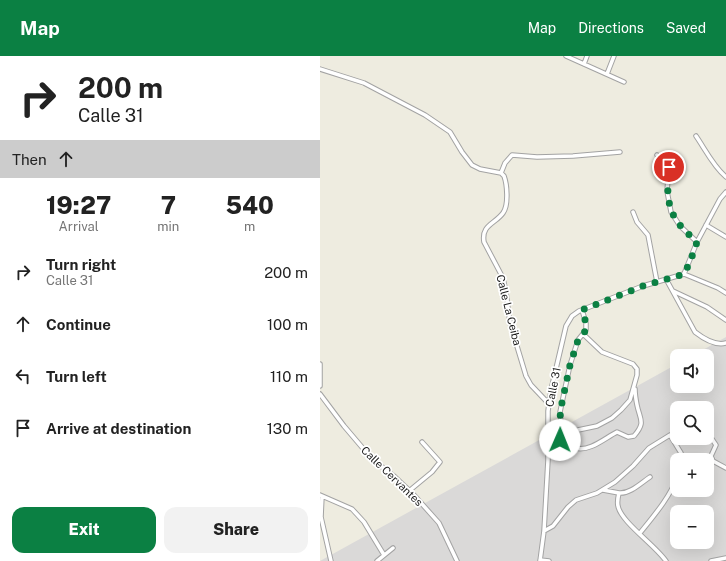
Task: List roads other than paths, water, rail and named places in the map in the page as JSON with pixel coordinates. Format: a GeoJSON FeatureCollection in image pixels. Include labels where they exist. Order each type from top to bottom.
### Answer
{"type":"FeatureCollection","features":[{"type":"Feature","properties":{"kind":"street"},"geometry":{"type":"LineString","coordinates":[[566,56],[624,82]]}},
{"type":"Feature","properties":{"kind":"street"},"geometry":{"type":"LineString","coordinates":[[584,64],[587,56]]}},
{"type":"Feature","properties":{"kind":"street"},"geometry":{"type":"LineString","coordinates":[[607,74],[614,56]]}},
{"type":"Feature","properties":{"kind":"street"},"geometry":{"type":"LineString","coordinates":[[320,70],[364,84],[425,115],[450,132],[472,165],[480,169],[501,173],[505,163],[512,155],[566,156],[620,152]]}},
{"type":"Feature","properties":{"kind":"street"},"geometry":{"type":"LineString","coordinates":[[696,136],[721,173],[726,177]]}},
{"type":"Feature","properties":{"kind":"street"},"geometry":{"type":"LineString","coordinates":[[657,155],[666,162],[669,167],[667,191],[671,212],[680,226],[697,242]]}},
{"type":"Feature","properties":{"kind":"street","name":"Calle La Ceiba"},"geometry":{"type":"LineString","coordinates":[[501,173],[506,181],[506,207],[504,212],[486,229],[483,236],[484,242],[503,278],[510,323],[526,376],[531,385],[549,404]]}},
{"type":"Feature","properties":{"kind":"street"},"geometry":{"type":"LineString","coordinates":[[726,192],[720,199],[697,242],[684,274],[726,293]]}},
{"type":"Feature","properties":{"kind":"street"},"geometry":{"type":"LineString","coordinates":[[633,212],[637,222],[648,235],[657,282]]}},
{"type":"Feature","properties":{"kind":"street"},"geometry":{"type":"LineString","coordinates":[[706,225],[726,236]]}},
{"type":"Feature","properties":{"kind":"street","name":"Calle 31"},"geometry":{"type":"LineString","coordinates":[[540,560],[544,531],[549,404],[566,326],[572,316],[582,310],[643,286],[684,274]]}},
{"type":"Feature","properties":{"kind":"street"},"geometry":{"type":"LineString","coordinates":[[666,279],[696,332],[702,338],[711,342],[719,344],[726,343]]}},
{"type":"Feature","properties":{"kind":"street"},"geometry":{"type":"LineString","coordinates":[[672,291],[707,307],[726,320]]}},
{"type":"Feature","properties":{"kind":"street"},"geometry":{"type":"LineString","coordinates":[[560,440],[562,435],[560,412],[575,347],[586,330],[586,323],[582,310]]}},
{"type":"Feature","properties":{"kind":"street"},"geometry":{"type":"LineString","coordinates":[[548,446],[558,443],[560,440],[578,430],[597,426],[612,418],[630,400],[635,386],[637,369],[633,364],[602,352],[583,334]]}},
{"type":"Feature","properties":{"kind":"street"},"geometry":{"type":"LineString","coordinates":[[320,364],[320,386]]}},
{"type":"Feature","properties":{"kind":"street"},"geometry":{"type":"LineString","coordinates":[[560,440],[574,448],[580,448],[599,442],[617,432],[628,437],[634,436],[642,419],[637,407],[635,386]]}},
{"type":"Feature","properties":{"kind":"street","name":"Calle Cervantes"},"geometry":{"type":"LineString","coordinates":[[320,394],[344,426],[372,459],[395,477],[438,523],[457,561]]}},
{"type":"Feature","properties":{"kind":"street"},"geometry":{"type":"LineString","coordinates":[[544,531],[553,526],[568,507],[576,500],[603,490],[615,482],[633,466],[649,448],[670,435]]}},
{"type":"Feature","properties":{"kind":"street"},"geometry":{"type":"LineString","coordinates":[[409,491],[432,472],[440,462],[422,442]]}},
{"type":"Feature","properties":{"kind":"street"},"geometry":{"type":"LineString","coordinates":[[714,442],[716,445],[711,456],[713,461],[726,468]]}},
{"type":"Feature","properties":{"kind":"street"},"geometry":{"type":"LineString","coordinates":[[603,490],[622,494],[650,477]]}},
{"type":"Feature","properties":{"kind":"street"},"geometry":{"type":"LineString","coordinates":[[640,533],[656,513],[670,491]]}},
{"type":"Feature","properties":{"kind":"street"},"geometry":{"type":"LineString","coordinates":[[619,493],[618,506],[623,518],[640,533],[666,561]]}},
{"type":"Feature","properties":{"kind":"street"},"geometry":{"type":"LineString","coordinates":[[331,561],[321,517],[321,495],[352,509],[364,522],[384,555]]}},
{"type":"Feature","properties":{"kind":"street"},"geometry":{"type":"LineString","coordinates":[[377,561],[393,548]]}},
{"type":"Feature","properties":{"kind":"street"},"geometry":{"type":"LineString","coordinates":[[711,561],[726,558]]}},
{"type":"Feature","properties":{"kind":"street"},"geometry":{"type":"LineString","coordinates":[[540,560],[549,561]]}}]}
